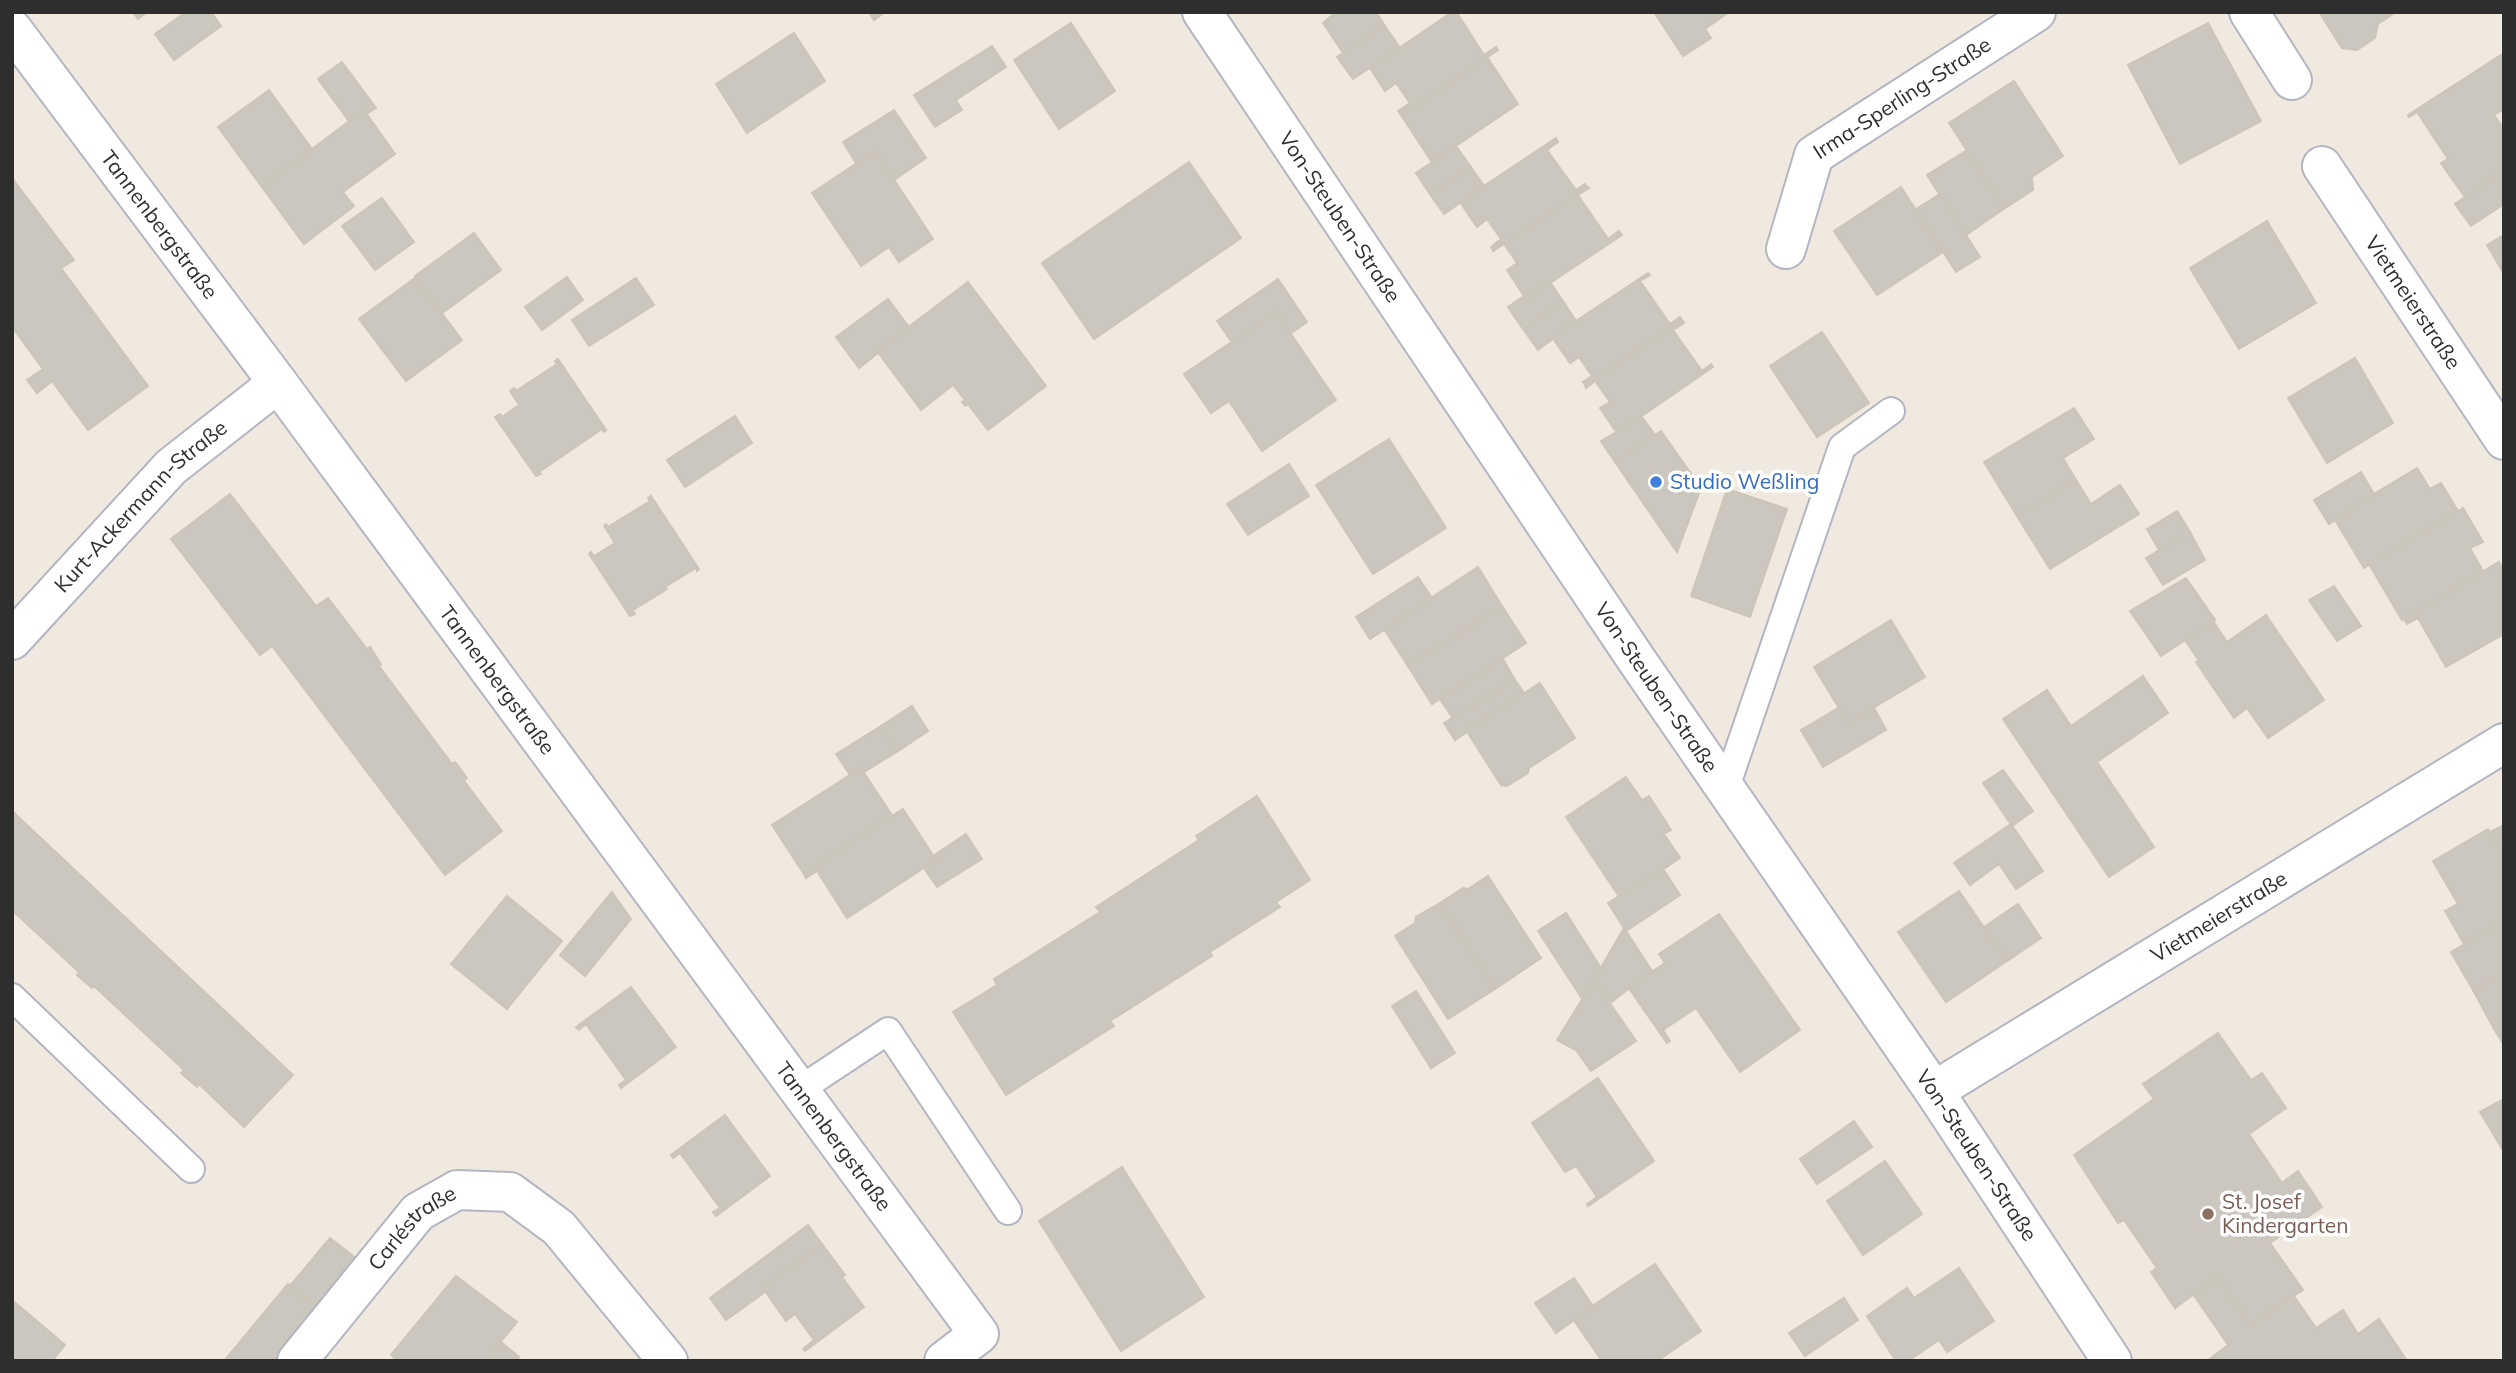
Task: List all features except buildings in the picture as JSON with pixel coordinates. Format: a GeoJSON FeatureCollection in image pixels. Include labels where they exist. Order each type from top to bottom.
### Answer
{"type":"FeatureCollection","features":[{"type":"Feature","properties":{"kind":"street","name":"Von-Steuben-Straße"},"geometry":{"type":"LineString","coordinates":[[1202,12],[1638,662],[1934,1091],[2112,1361]]}},
{"type":"Feature","properties":{"kind":"street","name":"Irma-Sperling-Straße"},"geometry":{"type":"LineString","coordinates":[[1786,249],[1814,155],[2036,12]]}},
{"type":"Feature","properties":{"kind":"street"},"geometry":{"type":"LineString","coordinates":[[2249,12],[2292,80]]}},
{"type":"Feature","properties":{"kind":"street","name":"Tannenbergstraße"},"geometry":{"type":"LineString","coordinates":[[12,29],[278,383],[979,1334],[944,1361]]}},
{"type":"Feature","properties":{"kind":"street","name":"Vietmeierstraße"},"geometry":{"type":"LineString","coordinates":[[2322,166],[2504,440]]}},
{"type":"Feature","properties":{"kind":"street","name":"Kurt-Ackermann-Straße"},"geometry":{"type":"LineString","coordinates":[[12,640],[171,467],[278,383]]}},
{"type":"Feature","properties":{"kind":"street","name":"Vietmeierstraße"},"geometry":{"type":"LineString","coordinates":[[1934,1091],[2504,743]]}},
{"type":"Feature","properties":{"kind":"street","name":"Carléstraße"},"geometry":{"type":"LineString","coordinates":[[297,1361],[418,1212],[457,1190],[510,1192],[559,1228],[668,1361]]}},
{"type":"Feature","properties":{"kind":"lane"},"geometry":{"type":"LineString","coordinates":[[1726,787],[1842,447],[1891,411]]}},
{"type":"Feature","properties":{"kind":"lane"},"geometry":{"type":"LineString","coordinates":[[12,997],[191,1169]]}},
{"type":"Feature","properties":{"kind":"lane"},"geometry":{"type":"LineString","coordinates":[[799,1090],[888,1031],[1008,1211]]}},
{"type":"Feature","properties":{"kind":"place","name":"Studio Weßling"},"geometry":{"type":"Point","coordinates":[1656,482]}},
{"type":"Feature","properties":{"kind":"place","name":"St. Josef Kindergarten"},"geometry":{"type":"Point","coordinates":[2208,1214]}}]}
